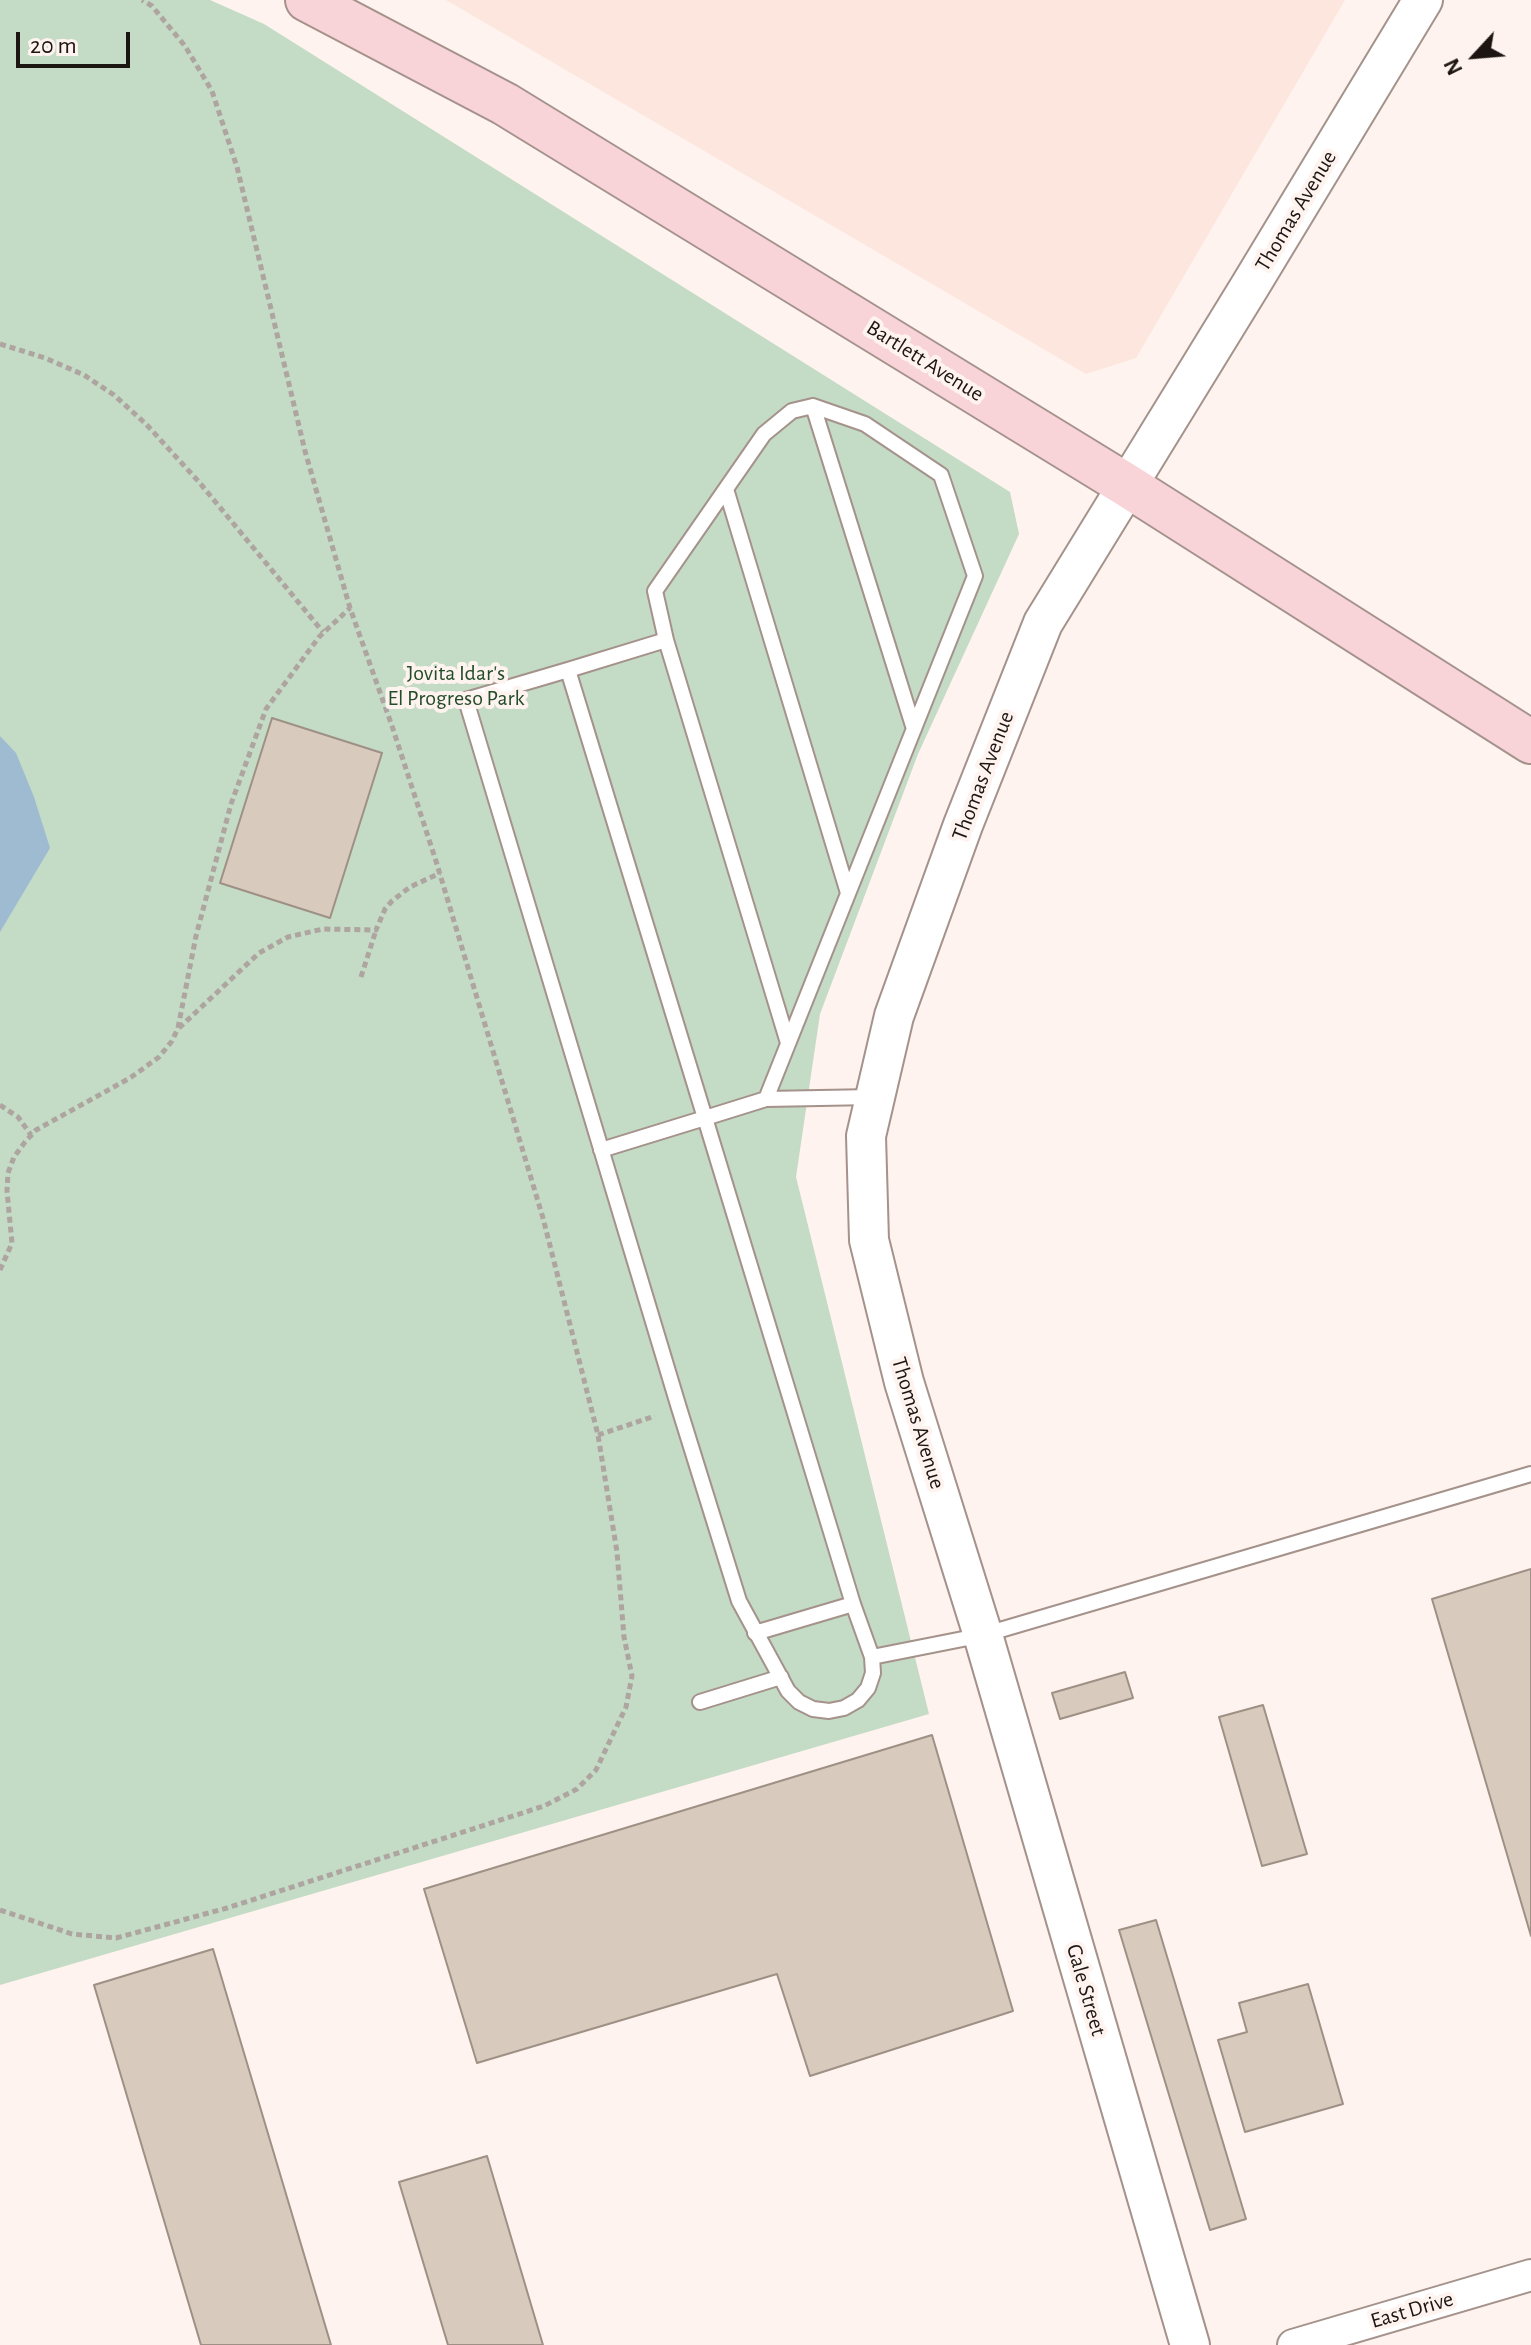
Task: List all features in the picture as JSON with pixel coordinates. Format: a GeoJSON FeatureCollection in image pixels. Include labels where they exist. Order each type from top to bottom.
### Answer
{"type":"FeatureCollection","features":[{"type":"Feature","properties":{"kind":"main road","name":"Bartlett Avenue"},"geometry":{"type":"LineString","coordinates":[[307,0],[505,104],[1128,486],[1531,742]]}},
{"type":"Feature","properties":{"kind":"street","name":"Thomas Avenue"},"geometry":{"type":"LineString","coordinates":[[983,1635],[904,1382],[869,1240],[866,1136],[894,1016],[963,825],[1043,623],[1423,0]]}},
{"type":"Feature","properties":{"kind":"street","name":"Gale Street"},"geometry":{"type":"LineString","coordinates":[[983,1635],[1190,2345]]}},
{"type":"Feature","properties":{"kind":"street","name":"East Drive"},"geometry":{"type":"LineString","coordinates":[[1293,2345],[1531,2275]]}},
{"type":"Feature","properties":{"kind":"lane"},"geometry":{"type":"LineString","coordinates":[[813,406],[914,729]]}},
{"type":"Feature","properties":{"kind":"lane"},"geometry":{"type":"LineString","coordinates":[[766,1099],[975,576],[941,475],[865,424],[813,406],[792,411],[764,434],[655,591],[666,640],[788,1043]]}},
{"type":"Feature","properties":{"kind":"lane"},"geometry":{"type":"LineString","coordinates":[[726,489],[848,893]]}},
{"type":"Feature","properties":{"kind":"lane"},"geometry":{"type":"LineString","coordinates":[[568,670],[853,1604],[872,1657],[873,1673],[868,1688],[858,1700],[844,1708],[829,1711],[813,1709],[799,1702],[788,1691],[739,1601],[466,700],[666,640]]}},
{"type":"Feature","properties":{"kind":"lane"},"geometry":{"type":"LineString","coordinates":[[601,1150],[766,1099],[875,1097]]}},
{"type":"Feature","properties":{"kind":"lane"},"geometry":{"type":"LineString","coordinates":[[872,1657],[983,1635],[1531,1474]]}},
{"type":"Feature","properties":{"kind":"lane"},"geometry":{"type":"LineString","coordinates":[[755,1633],[853,1604]]}},
{"type":"Feature","properties":{"kind":"lane"},"geometry":{"type":"LineString","coordinates":[[700,1702],[781,1677]]}},
{"type":"Feature","properties":{"kind":"path"},"geometry":{"type":"LineString","coordinates":[[0,1910],[72,1934],[116,1938],[227,1908],[544,1806],[577,1789],[596,1770],[626,1707],[632,1676],[624,1637],[617,1552],[598,1435],[543,1218],[440,873],[350,608],[305,451],[237,167],[212,91],[185,46],[152,6],[142,0]]}},
{"type":"Feature","properties":{"kind":"path"},"geometry":{"type":"LineString","coordinates":[[0,344],[45,358],[84,375],[114,395],[146,424],[199,482],[323,632]]}},
{"type":"Feature","properties":{"kind":"path"},"geometry":{"type":"LineString","coordinates":[[178,1028],[196,936],[231,804],[266,709],[323,632],[350,608]]}},
{"type":"Feature","properties":{"kind":"path"},"geometry":{"type":"LineString","coordinates":[[361,977],[385,909],[410,887],[440,873]]}},
{"type":"Feature","properties":{"kind":"path"},"geometry":{"type":"LineString","coordinates":[[0,1270],[12,1243],[4,1191],[8,1173],[14,1157],[36,1130],[130,1078],[159,1057],[178,1028],[246,963],[288,937],[323,929],[376,930]]}},
{"type":"Feature","properties":{"kind":"path"},"geometry":{"type":"LineString","coordinates":[[0,1105],[18,1117],[31,1135]]}},
{"type":"Feature","properties":{"kind":"path"},"geometry":{"type":"LineString","coordinates":[[598,1435],[679,1408]]}},
{"type":"Feature","properties":{"kind":"shaded area"},"geometry":{"type":"Polygon","coordinates":[[[446,0],[1345,0],[1136,358],[1086,374],[446,0]]]}},
{"type":"Feature","properties":{"kind":"green space","name":"Jovita Idar's El Progreso Park"},"geometry":{"type":"Polygon","coordinates":[[[0,0],[210,0],[264,24],[1010,492],[1019,534],[918,754],[820,1014],[796,1177],[929,1714],[0,1985],[0,0]]]}},
{"type":"Feature","properties":{"kind":"water"},"geometry":{"type":"Polygon","coordinates":[[[0,736],[16,753],[50,848],[0,932],[0,736]]]}},
{"type":"Feature","properties":{"kind":"building"},"geometry":{"type":"Polygon","coordinates":[[[272,718],[382,753],[330,918],[220,883],[272,718]]]}},
{"type":"Feature","properties":{"kind":"building"},"geometry":{"type":"Polygon","coordinates":[[[1531,1569],[1531,1936],[1432,1599],[1531,1569]]]}},
{"type":"Feature","properties":{"kind":"building"},"geometry":{"type":"Polygon","coordinates":[[[1125,1672],[1133,1698],[1060,1719],[1052,1693],[1125,1672]]]}},
{"type":"Feature","properties":{"kind":"building"},"geometry":{"type":"Polygon","coordinates":[[[1263,1705],[1307,1854],[1262,1866],[1219,1717],[1263,1705]]]}},
{"type":"Feature","properties":{"kind":"building"},"geometry":{"type":"Polygon","coordinates":[[[932,1735],[1013,2011],[810,2076],[777,1974],[477,2063],[424,1889],[932,1735]]]}},
{"type":"Feature","properties":{"kind":"building"},"geometry":{"type":"Polygon","coordinates":[[[1156,1920],[1246,2219],[1210,2230],[1119,1930],[1156,1920]]]}},
{"type":"Feature","properties":{"kind":"building"},"geometry":{"type":"Polygon","coordinates":[[[213,1949],[331,2345],[201,2345],[94,1985],[213,1949]]]}},
{"type":"Feature","properties":{"kind":"building"},"geometry":{"type":"Polygon","coordinates":[[[1308,1984],[1343,2104],[1245,2132],[1218,2040],[1247,2032],[1239,2003],[1308,1984]]]}},
{"type":"Feature","properties":{"kind":"building"},"geometry":{"type":"Polygon","coordinates":[[[487,2156],[543,2345],[448,2345],[399,2182],[487,2156]]]}}]}
